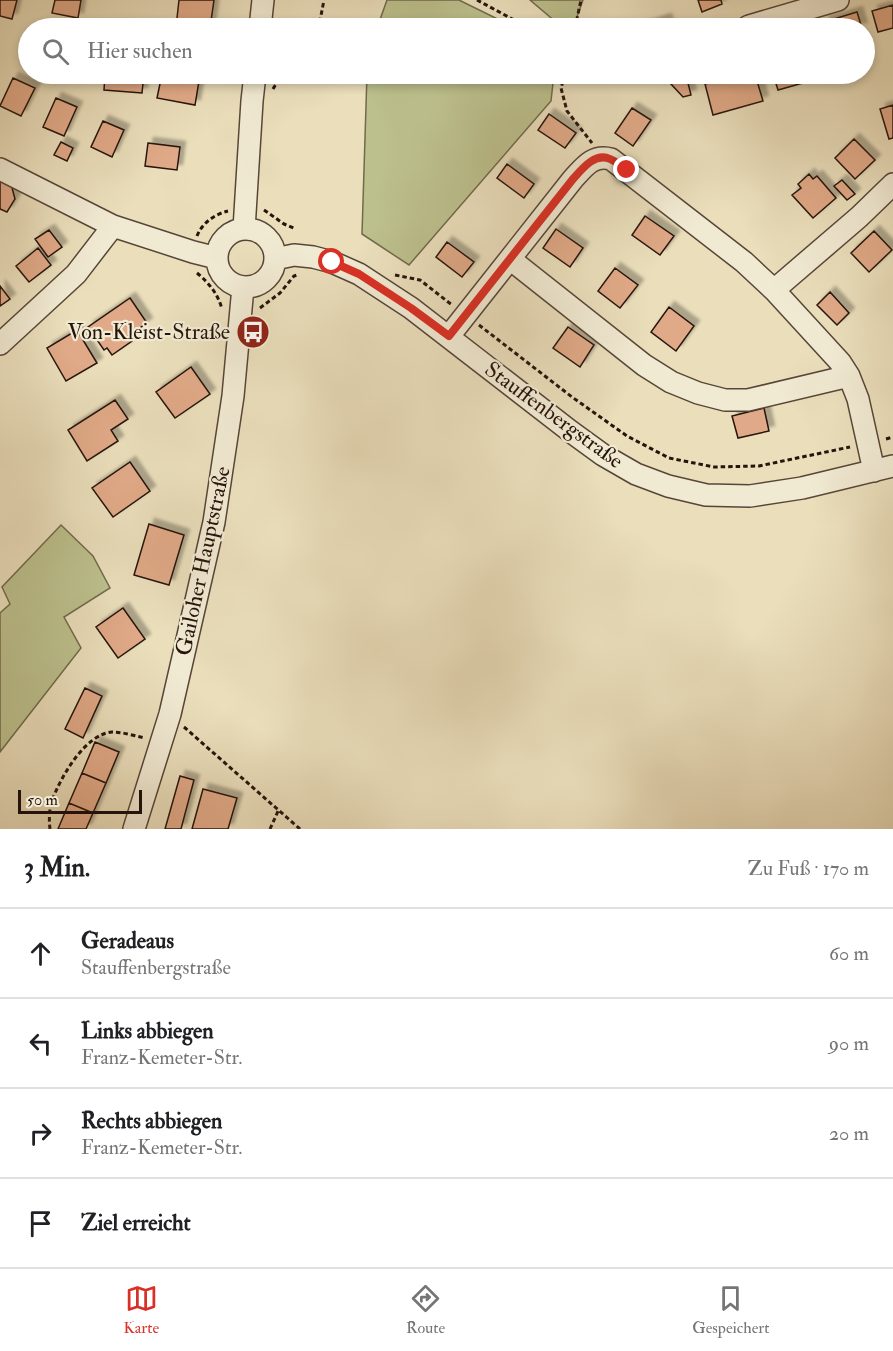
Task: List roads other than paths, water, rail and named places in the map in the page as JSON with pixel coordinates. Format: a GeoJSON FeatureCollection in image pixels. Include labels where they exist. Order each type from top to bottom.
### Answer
{"type":"FeatureCollection","features":[{"type":"Feature","properties":{"kind":"street"},"geometry":{"type":"LineString","coordinates":[[261,18],[263,0]]}},
{"type":"Feature","properties":{"kind":"street"},"geometry":{"type":"LineString","coordinates":[[770,18],[808,4],[838,0]]}},
{"type":"Feature","properties":{"kind":"street"},"geometry":{"type":"LineString","coordinates":[[244,229],[254,84]]}},
{"type":"Feature","properties":{"kind":"street"},"geometry":{"type":"LineString","coordinates":[[449,336],[573,179],[586,165],[602,156],[627,170],[744,262],[774,290],[823,343],[849,376],[858,399],[868,443],[884,468]]}},
{"type":"Feature","properties":{"kind":"street"},"geometry":{"type":"LineString","coordinates":[[0,169],[113,226],[217,258]]}},
{"type":"Feature","properties":{"kind":"street"},"geometry":{"type":"LineString","coordinates":[[774,290],[859,217],[893,184]]}},
{"type":"Feature","properties":{"kind":"street"},"geometry":{"type":"LineString","coordinates":[[0,344],[76,274],[113,226]]}},
{"type":"Feature","properties":{"kind":"street"},"geometry":{"type":"LineString","coordinates":[[244,229],[263,234],[274,249],[273,268],[261,283],[253,287],[243,287],[228,281],[218,267],[218,250],[222,242],[235,231],[244,229]]}},
{"type":"Feature","properties":{"kind":"street","name":"Stauffenbergstraße"},"geometry":{"type":"LineString","coordinates":[[275,259],[294,255],[313,257],[332,262],[359,274],[449,336],[603,455],[636,474],[668,486],[706,495],[750,496],[802,488],[884,468]]}},
{"type":"Feature","properties":{"kind":"street"},"geometry":{"type":"LineString","coordinates":[[510,259],[644,365],[671,382],[698,393],[725,400],[748,400],[849,376]]}},
{"type":"Feature","properties":{"kind":"street","name":"Gailoher Hauptstraße"},"geometry":{"type":"LineString","coordinates":[[134,829],[170,714],[214,522],[234,396],[243,287]]}},
{"type":"Feature","properties":{"kind":"place","name":"Von-Kleist-Straße"},"geometry":{"type":"Point","coordinates":[253,332]}}]}
